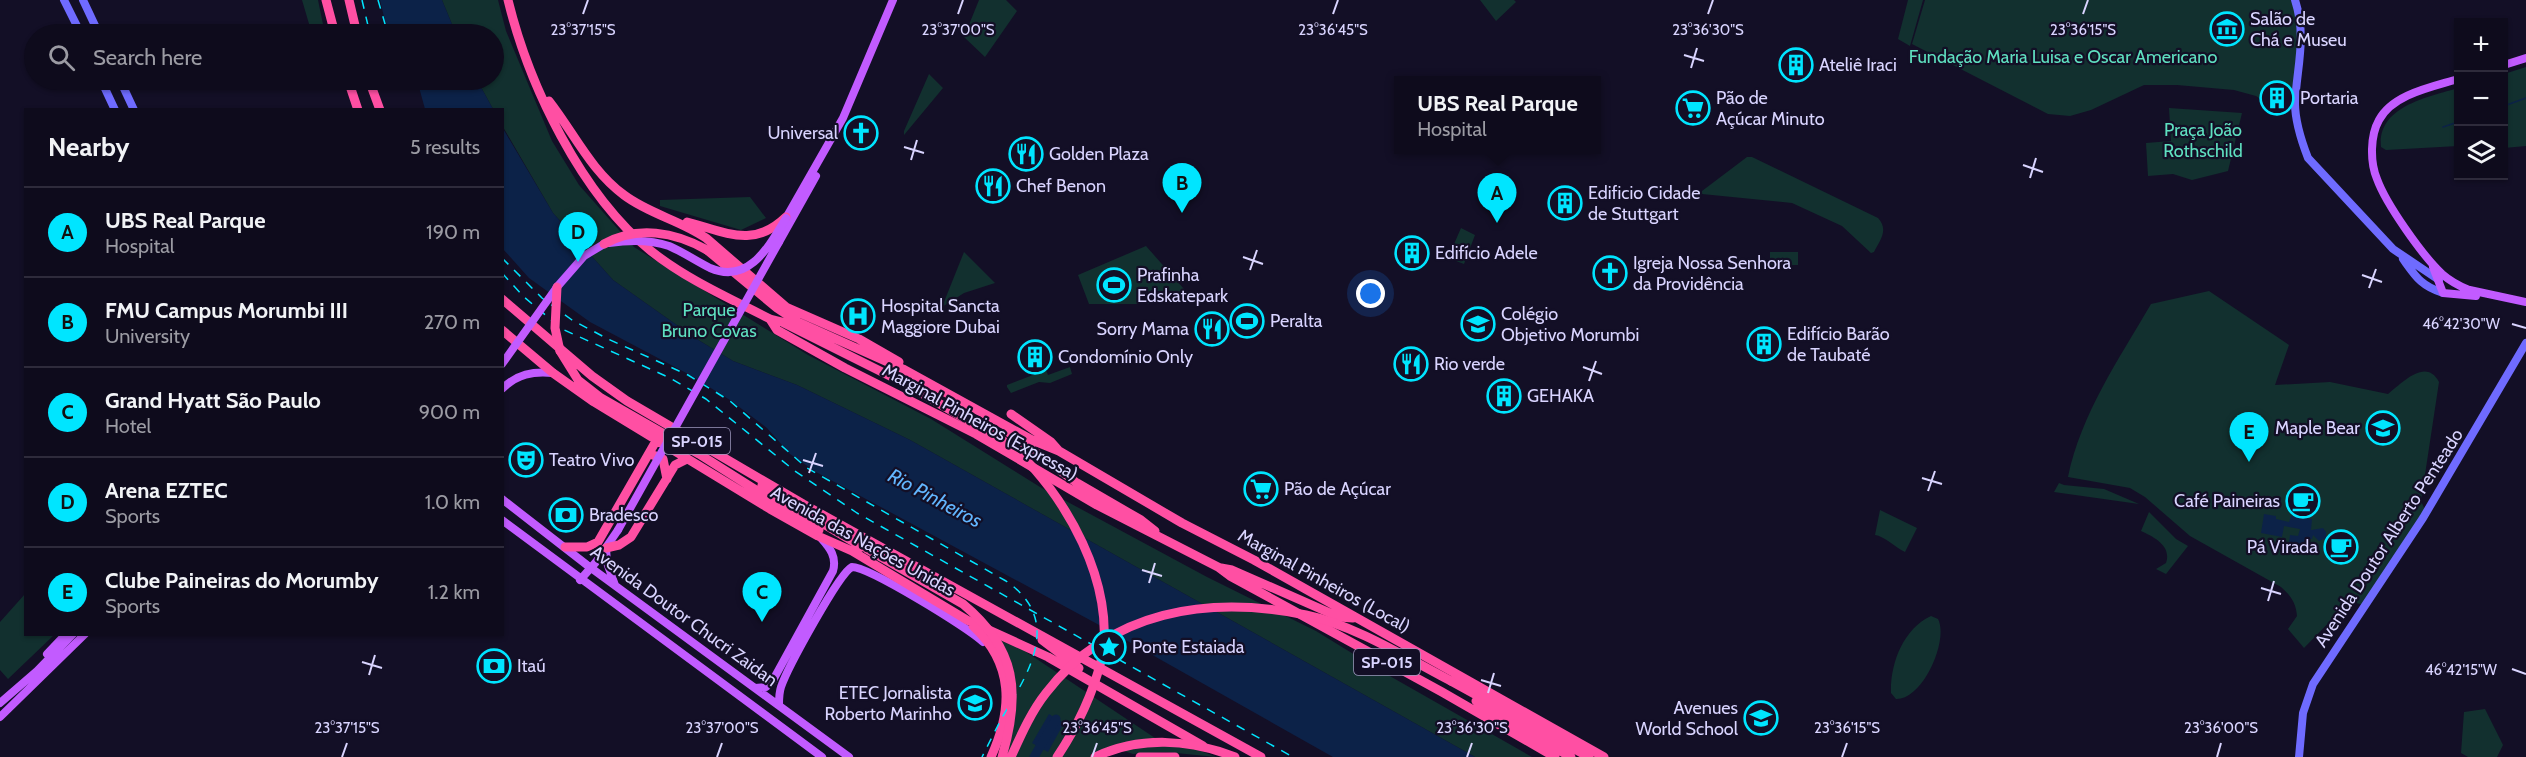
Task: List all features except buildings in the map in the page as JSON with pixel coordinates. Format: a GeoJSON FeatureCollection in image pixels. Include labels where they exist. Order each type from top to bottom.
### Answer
{"type":"FeatureCollection","features":[{"type":"Feature","properties":{"kind":"highway"},"geometry":{"type":"LineString","coordinates":[[326,0],[333,24]]}},
{"type":"Feature","properties":{"kind":"highway"},"geometry":{"type":"LineString","coordinates":[[349,0],[355,24]]}},
{"type":"Feature","properties":{"kind":"highway","name":"Marginal Pinheiros (Expressa)"},"geometry":{"type":"LineString","coordinates":[[508,0],[519,39],[541,91],[580,169],[618,219],[664,261],[691,278],[770,319],[777,330],[845,368],[976,434],[1097,506],[1218,567],[1230,576],[1555,757]]}},
{"type":"Feature","properties":{"kind":"highway"},"geometry":{"type":"LineString","coordinates":[[352,90],[356,108]]}},
{"type":"Feature","properties":{"kind":"highway"},"geometry":{"type":"LineString","coordinates":[[353,90],[362,108]]}},
{"type":"Feature","properties":{"kind":"highway"},"geometry":{"type":"LineString","coordinates":[[373,90],[379,108]]}},
{"type":"Feature","properties":{"kind":"highway"},"geometry":{"type":"LineString","coordinates":[[541,91],[589,159],[609,183],[639,205],[672,219],[706,238],[786,307],[859,339],[898,361],[903,369]]}},
{"type":"Feature","properties":{"kind":"highway"},"geometry":{"type":"LineString","coordinates":[[672,219],[728,234],[751,236],[770,230],[787,217]]}},
{"type":"Feature","properties":{"kind":"highway"},"geometry":{"type":"LineString","coordinates":[[604,244],[633,233],[657,233],[685,239],[707,250],[788,316],[818,332],[903,369],[1048,448],[1059,451]]}},
{"type":"Feature","properties":{"kind":"highway"},"geometry":{"type":"LineString","coordinates":[[557,287],[556,335],[568,368],[578,380],[601,398],[654,428],[852,551]]}},
{"type":"Feature","properties":{"kind":"highway","name":"SP-015"},"geometry":{"type":"LineString","coordinates":[[504,301],[592,376],[627,401],[1029,629],[1261,757]]}},
{"type":"Feature","properties":{"kind":"highway"},"geometry":{"type":"LineString","coordinates":[[770,319],[782,322],[906,384],[1010,445],[1022,455],[1050,489],[1074,525],[1090,556],[1099,591],[1102,617],[1101,660],[1089,701],[1057,757]]}},
{"type":"Feature","properties":{"kind":"highway","name":"Avenida das Nações Unidas"},"geometry":{"type":"LineString","coordinates":[[504,332],[553,373],[656,441],[818,536],[852,551],[967,620],[1048,657],[1222,757]]}},
{"type":"Feature","properties":{"kind":"highway"},"geometry":{"type":"LineString","coordinates":[[1011,414],[1052,442],[1059,451]]}},
{"type":"Feature","properties":{"kind":"highway"},"geometry":{"type":"LineString","coordinates":[[1002,423],[1006,430],[1054,467],[1093,494],[1141,520],[1171,544]]}},
{"type":"Feature","properties":{"kind":"highway"},"geometry":{"type":"LineString","coordinates":[[565,548],[587,547],[598,542],[656,441]]}},
{"type":"Feature","properties":{"kind":"highway","name":"Marginal Pinheiros (Local)"},"geometry":{"type":"LineString","coordinates":[[1059,451],[1172,517],[1604,757]]}},
{"type":"Feature","properties":{"kind":"highway"},"geometry":{"type":"LineString","coordinates":[[649,455],[663,459],[667,479]]}},
{"type":"Feature","properties":{"kind":"highway"},"geometry":{"type":"LineString","coordinates":[[606,548],[619,545],[631,537],[675,465],[687,459]]}},
{"type":"Feature","properties":{"kind":"highway"},"geometry":{"type":"LineString","coordinates":[[743,468],[780,498],[963,604],[975,615],[992,636],[1006,662],[1013,697],[1013,714],[1002,757]]}},
{"type":"Feature","properties":{"kind":"highway"},"geometry":{"type":"LineString","coordinates":[[764,496],[864,548]]}},
{"type":"Feature","properties":{"kind":"highway"},"geometry":{"type":"LineString","coordinates":[[1218,567],[1232,570],[1339,617],[1355,618]]}},
{"type":"Feature","properties":{"kind":"highway"},"geometry":{"type":"LineString","coordinates":[[1011,757],[1031,716],[1045,694],[1090,649],[1122,630],[1145,620],[1195,608],[1230,607],[1306,615],[1339,626],[1451,681],[1589,757]]}},
{"type":"Feature","properties":{"kind":"highway"},"geometry":{"type":"LineString","coordinates":[[967,620],[990,643],[1003,673],[1006,695],[1005,722],[991,757]]}},
{"type":"Feature","properties":{"kind":"highway"},"geometry":{"type":"LineString","coordinates":[[1029,629],[1049,647],[1123,700]]}},
{"type":"Feature","properties":{"kind":"highway"},"geometry":{"type":"LineString","coordinates":[[1463,689],[1486,709],[1571,757]]}},
{"type":"Feature","properties":{"kind":"highway"},"geometry":{"type":"LineString","coordinates":[[1095,757],[1134,744],[1168,742],[1194,744],[1235,757]]}},
{"type":"Feature","properties":{"kind":"highway"},"geometry":{"type":"LineString","coordinates":[[1140,757],[1175,757]]}},
{"type":"Feature","properties":{"kind":"main road"},"geometry":{"type":"LineString","coordinates":[[64,0],[76,24]]}},
{"type":"Feature","properties":{"kind":"main road"},"geometry":{"type":"LineString","coordinates":[[83,0],[94,24]]}},
{"type":"Feature","properties":{"kind":"main road"},"geometry":{"type":"LineString","coordinates":[[580,580],[618,530],[836,137],[893,0]]}},
{"type":"Feature","properties":{"kind":"main road"},"geometry":{"type":"LineString","coordinates":[[2295,0],[2300,16],[2301,37],[2296,116],[2302,144],[2308,158],[2398,253],[2419,281],[2428,288],[2443,293],[2488,295]]}},
{"type":"Feature","properties":{"kind":"main road"},"geometry":{"type":"LineString","coordinates":[[2508,64],[2526,58]]}},
{"type":"Feature","properties":{"kind":"main road"},"geometry":{"type":"LineString","coordinates":[[2454,80],[2405,97],[2394,104],[2379,120],[2373,143],[2373,161],[2377,179],[2401,220],[2431,261],[2448,279],[2469,290]]}},
{"type":"Feature","properties":{"kind":"main road"},"geometry":{"type":"LineString","coordinates":[[106,90],[114,108]]}},
{"type":"Feature","properties":{"kind":"main road"},"geometry":{"type":"LineString","coordinates":[[125,90],[133,108]]}},
{"type":"Feature","properties":{"kind":"main road"},"geometry":{"type":"LineString","coordinates":[[504,360],[557,287],[579,261],[604,244],[633,241],[656,242],[681,251],[710,268],[733,272],[757,261],[787,217],[842,121]]}},
{"type":"Feature","properties":{"kind":"main road"},"geometry":{"type":"LineString","coordinates":[[2398,253],[2439,280],[2488,295],[2523,301],[2526,309]]}},
{"type":"Feature","properties":{"kind":"main road"},"geometry":{"type":"LineString","coordinates":[[2425,272],[2431,261]]}},
{"type":"Feature","properties":{"kind":"main road"},"geometry":{"type":"LineString","coordinates":[[2431,261],[2443,293]]}},
{"type":"Feature","properties":{"kind":"main road","name":"Avenida Doutor Alberto Penteado"},"geometry":{"type":"LineString","coordinates":[[2299,757],[2303,713],[2313,684],[2423,518],[2526,342]]}},
{"type":"Feature","properties":{"kind":"main road"},"geometry":{"type":"LineString","coordinates":[[504,388],[528,373],[553,373]]}},
{"type":"Feature","properties":{"kind":"main road","name":"Avenida Doutor Chucri Zaidan"},"geometry":{"type":"LineString","coordinates":[[504,501],[591,568],[849,757]]}},
{"type":"Feature","properties":{"kind":"main road","name":"Avenida Doutor Chucri Zaidan"},"geometry":{"type":"LineString","coordinates":[[504,522],[822,757]]}},
{"type":"Feature","properties":{"kind":"main road"},"geometry":{"type":"LineString","coordinates":[[755,688],[762,688],[771,683],[829,579],[835,563],[832,551],[818,536]]}},
{"type":"Feature","properties":{"kind":"main road"},"geometry":{"type":"LineString","coordinates":[[606,548],[615,585]]}},
{"type":"Feature","properties":{"kind":"main road"},"geometry":{"type":"LineString","coordinates":[[835,563],[843,563],[848,569]]}},
{"type":"Feature","properties":{"kind":"main road"},"geometry":{"type":"LineString","coordinates":[[779,705],[780,689],[813,627],[848,569],[855,567],[970,631],[985,644],[1003,673]]}},
{"type":"Feature","properties":{"kind":"main road"},"geometry":{"type":"LineString","coordinates":[[0,703],[66,643],[81,636]]}},
{"type":"Feature","properties":{"kind":"main road"},"geometry":{"type":"LineString","coordinates":[[0,717],[66,643]]}},
{"type":"Feature","properties":{"kind":"main road"},"geometry":{"type":"LineString","coordinates":[[771,683],[773,687],[780,689]]}},
{"type":"Feature","properties":{"kind":"green space"},"geometry":{"type":"Polygon","coordinates":[[[302,0],[318,0],[323,24],[309,24],[302,0]]]}},
{"type":"Feature","properties":{"kind":"green space","name":"Parque Bruno Covas"},"geometry":{"type":"Polygon","coordinates":[[[442,0],[498,0],[506,31],[552,141],[579,185],[634,247],[808,355],[931,419],[1040,487],[1207,577],[1316,631],[1532,757],[1475,757],[910,440],[797,385],[733,361],[695,338],[613,280],[553,213],[504,129],[504,108],[492,108],[483,90],[504,90],[504,24],[452,24],[442,0]]]}},
{"type":"Feature","properties":{"kind":"green space"},"geometry":{"type":"Polygon","coordinates":[[[979,0],[1006,0],[1017,11],[985,57],[964,37],[979,0]]]}},
{"type":"Feature","properties":{"kind":"green space"},"geometry":{"type":"Polygon","coordinates":[[[1480,0],[1514,0],[1516,2],[1496,21],[1480,0]]]}},
{"type":"Feature","properties":{"kind":"green space"},"geometry":{"type":"Polygon","coordinates":[[[1908,0],[1923,0],[1910,46],[1898,39],[1908,0]]]}},
{"type":"Feature","properties":{"kind":"green space","name":"Fundação Maria Luisa e Oscar Americano"},"geometry":{"type":"Polygon","coordinates":[[[1925,0],[2294,0],[2300,28],[2295,82],[2284,115],[2256,96],[2234,90],[2177,85],[2144,85],[2091,110],[2070,116],[2048,114],[1912,44],[1925,0]]]}},
{"type":"Feature","properties":{"kind":"green space"},"geometry":{"type":"Polygon","coordinates":[[[2526,67],[2526,146],[2508,148],[2508,73],[2526,67]]]}},
{"type":"Feature","properties":{"kind":"green space"},"geometry":{"type":"Polygon","coordinates":[[[929,74],[943,88],[904,135],[904,131],[929,74]]]}},
{"type":"Feature","properties":{"kind":"green space"},"geometry":{"type":"Polygon","coordinates":[[[2454,89],[2454,146],[2386,150],[2381,147],[2382,133],[2387,122],[2396,113],[2420,100],[2454,89]]]}},
{"type":"Feature","properties":{"kind":"green space","name":"Praça João Rothschild"},"geometry":{"type":"Polygon","coordinates":[[[2169,108],[2242,113],[2228,171],[2192,180],[2173,174],[2148,176],[2146,143],[2171,141],[2169,108]]]}},
{"type":"Feature","properties":{"kind":"green space"},"geometry":{"type":"Polygon","coordinates":[[[1747,157],[1752,157],[1878,218],[1883,231],[1874,252],[1871,253],[1842,226],[1792,203],[1702,194],[1702,191],[1747,157]]]}},
{"type":"Feature","properties":{"kind":"green space"},"geometry":{"type":"Polygon","coordinates":[[[750,197],[766,218],[741,230],[660,206],[660,200],[750,197]]]}},
{"type":"Feature","properties":{"kind":"green space"},"geometry":{"type":"Polygon","coordinates":[[[1461,228],[1475,235],[1464,264],[1448,258],[1461,228]]]}},
{"type":"Feature","properties":{"kind":"green space"},"geometry":{"type":"Polygon","coordinates":[[[1146,246],[1191,297],[1151,290],[1149,304],[1089,304],[1078,275],[1146,246]]]}},
{"type":"Feature","properties":{"kind":"green space"},"geometry":{"type":"Polygon","coordinates":[[[964,252],[995,283],[964,293],[942,307],[964,252]]]}},
{"type":"Feature","properties":{"kind":"green space"},"geometry":{"type":"Polygon","coordinates":[[[1770,252],[1798,252],[1798,265],[1770,265],[1770,252]]]}},
{"type":"Feature","properties":{"kind":"green space"},"geometry":{"type":"Polygon","coordinates":[[[2209,291],[2289,345],[2275,385],[2330,382],[2388,394],[2414,374],[2421,372],[2434,375],[2439,382],[2421,501],[2425,510],[2363,605],[2350,601],[2304,648],[2288,629],[2297,616],[2292,600],[2281,587],[2190,536],[2145,497],[2130,488],[2068,477],[2082,431],[2102,388],[2151,304],[2209,291]]]}},
{"type":"Feature","properties":{"kind":"green space"},"geometry":{"type":"Polygon","coordinates":[[[1070,367],[1072,374],[1050,383],[1039,382],[1011,393],[1007,387],[1007,385],[1046,370],[1048,375],[1070,367]]]}},
{"type":"Feature","properties":{"kind":"green space"},"geometry":{"type":"Polygon","coordinates":[[[2059,483],[2104,489],[2139,504],[2054,492],[2059,483]]]}},
{"type":"Feature","properties":{"kind":"green space"},"geometry":{"type":"Polygon","coordinates":[[[1880,510],[1917,528],[1905,552],[1875,535],[1880,510]]]}},
{"type":"Feature","properties":{"kind":"green space"},"geometry":{"type":"Polygon","coordinates":[[[2149,512],[2176,539],[2188,546],[2166,574],[2156,569],[2166,563],[2164,547],[2156,539],[2141,531],[2149,512]]]}},
{"type":"Feature","properties":{"kind":"green space"},"geometry":{"type":"Polygon","coordinates":[[[24,595],[24,636],[53,636],[8,679],[0,670],[0,622],[24,595]]]}},
{"type":"Feature","properties":{"kind":"green space"},"geometry":{"type":"Polygon","coordinates":[[[1931,616],[1938,619],[1940,629],[1937,654],[1924,680],[1916,690],[1906,697],[1896,699],[1891,693],[1891,682],[1900,648],[1913,629],[1931,616]]]}},
{"type":"Feature","properties":{"kind":"green space"},"geometry":{"type":"Polygon","coordinates":[[[999,634],[1164,744],[1191,747],[1216,757],[1166,752],[1133,754],[1124,751],[1105,757],[998,757],[1004,741],[999,634]]]}},
{"type":"Feature","properties":{"kind":"green space"},"geometry":{"type":"Polygon","coordinates":[[[2485,709],[2503,745],[2497,757],[2468,757],[2461,753],[2464,712],[2485,709]]]}},
{"type":"Feature","properties":{"kind":"water"},"geometry":{"type":"Polygon","coordinates":[[[380,0],[442,0],[452,24],[387,24],[380,0]]]}},
{"type":"Feature","properties":{"kind":"water"},"geometry":{"type":"Polygon","coordinates":[[[420,90],[483,90],[492,108],[425,108],[420,90]]]}},
{"type":"Feature","properties":{"kind":"water","name":"Rio Pinheiros"},"geometry":{"type":"Polygon","coordinates":[[[504,130],[553,213],[613,280],[695,338],[733,361],[797,385],[910,440],[1475,757],[1333,757],[1101,626],[816,472],[790,454],[767,428],[730,400],[690,375],[590,322],[529,278],[504,250],[504,130]]]}},
{"type":"Feature","properties":{"kind":"water"},"geometry":{"type":"Polygon","coordinates":[[[2264,514],[2289,522],[2291,516],[2312,519],[2311,530],[2323,528],[2326,538],[2319,541],[2313,535],[2312,539],[2309,539],[2307,552],[2288,549],[2290,535],[2298,536],[2300,529],[2284,526],[2282,537],[2261,533],[2264,514]]]}},
{"type":"Feature","properties":{"kind":"water"},"geometry":{"type":"Polygon","coordinates":[[[1049,714],[1064,723],[1048,752],[1032,743],[1049,714]]]}},
{"type":"Feature","properties":{"kind":"waterway"},"geometry":{"type":"LineString","coordinates":[[2508,105],[2526,98]]}},
{"type":"Feature","properties":{"kind":"waterway"},"geometry":{"type":"LineString","coordinates":[[2443,127],[2454,123]]}},
{"type":"Feature","properties":{"kind":"waterway"},"geometry":{"type":"LineString","coordinates":[[1034,757],[1056,719]]}},
{"type":"Feature","properties":{"kind":"railway"},"geometry":{"type":"LineString","coordinates":[[362,0],[368,24]]}},
{"type":"Feature","properties":{"kind":"railway"},"geometry":{"type":"LineString","coordinates":[[378,0],[385,24]]}},
{"type":"Feature","properties":{"kind":"railway"},"geometry":{"type":"LineString","coordinates":[[384,90],[385,94]]}},
{"type":"Feature","properties":{"kind":"railway"},"geometry":{"type":"LineString","coordinates":[[504,260],[542,298],[572,320],[688,375],[730,401],[807,468],[1006,581],[1023,596],[1033,612],[1037,629],[1036,647],[1022,682],[982,757]]}},
{"type":"Feature","properties":{"kind":"railway"},"geometry":{"type":"LineString","coordinates":[[504,275],[524,297],[562,329],[670,378],[706,399],[795,471],[857,513],[1293,757]]}},
{"type":"Feature","properties":{"kind":"place","name":"Salão de Chá e Museu"},"geometry":{"type":"Point","coordinates":[2227,29]}},
{"type":"Feature","properties":{"kind":"place","name":"Ateliê Iraci"},"geometry":{"type":"Point","coordinates":[1796,65]}},
{"type":"Feature","properties":{"kind":"place","name":"Portaria"},"geometry":{"type":"Point","coordinates":[2277,98]}},
{"type":"Feature","properties":{"kind":"place","name":"Pão de Açúcar Minuto"},"geometry":{"type":"Point","coordinates":[1693,108]}},
{"type":"Feature","properties":{"kind":"place","name":"Universal"},"geometry":{"type":"Point","coordinates":[861,133]}},
{"type":"Feature","properties":{"kind":"place","name":"Golden Plaza"},"geometry":{"type":"Point","coordinates":[1026,154]}},
{"type":"Feature","properties":{"kind":"place","name":"Chef Benon"},"geometry":{"type":"Point","coordinates":[993,186]}},
{"type":"Feature","properties":{"kind":"place","name":"Edificio Cidade de Stuttgart"},"geometry":{"type":"Point","coordinates":[1565,203]}},
{"type":"Feature","properties":{"kind":"place","name":"FMU Campus Morumbi III"},"geometry":{"type":"Point","coordinates":[1182,213]}},
{"type":"Feature","properties":{"kind":"place","name":"UBS Real Parque"},"geometry":{"type":"Point","coordinates":[1497,223]}},
{"type":"Feature","properties":{"kind":"place","name":"Edifício Adele"},"geometry":{"type":"Point","coordinates":[1412,253]}},
{"type":"Feature","properties":{"kind":"place","name":"Arena EZTEC"},"geometry":{"type":"Point","coordinates":[578,262]}},
{"type":"Feature","properties":{"kind":"place","name":"Igreja Nossa Senhora da Providência"},"geometry":{"type":"Point","coordinates":[1610,273]}},
{"type":"Feature","properties":{"kind":"place","name":"Prafinha Edskatepark"},"geometry":{"type":"Point","coordinates":[1114,285]}},
{"type":"Feature","properties":{"kind":"place","name":"Hospital Sancta Maggiore Dubai"},"geometry":{"type":"Point","coordinates":[858,316]}},
{"type":"Feature","properties":{"kind":"place","name":"Peralta"},"geometry":{"type":"Point","coordinates":[1247,321]}},
{"type":"Feature","properties":{"kind":"place","name":"Colégio Objetivo Morumbi"},"geometry":{"type":"Point","coordinates":[1478,324]}},
{"type":"Feature","properties":{"kind":"place","name":"Sorry Mama"},"geometry":{"type":"Point","coordinates":[1212,329]}},
{"type":"Feature","properties":{"kind":"place","name":"Edifício Barão de Taubaté"},"geometry":{"type":"Point","coordinates":[1764,344]}},
{"type":"Feature","properties":{"kind":"place","name":"Condomínio Only"},"geometry":{"type":"Point","coordinates":[1035,357]}},
{"type":"Feature","properties":{"kind":"place","name":"Rio verde"},"geometry":{"type":"Point","coordinates":[1411,364]}},
{"type":"Feature","properties":{"kind":"place","name":"GEHAKA"},"geometry":{"type":"Point","coordinates":[1504,396]}},
{"type":"Feature","properties":{"kind":"place","name":"Maple Bear"},"geometry":{"type":"Point","coordinates":[2383,428]}},
{"type":"Feature","properties":{"kind":"place","name":"Teatro Vivo"},"geometry":{"type":"Point","coordinates":[526,460]}},
{"type":"Feature","properties":{"kind":"place","name":"Clube Paineiras do Morumby"},"geometry":{"type":"Point","coordinates":[2249,462]}},
{"type":"Feature","properties":{"kind":"place","name":"Pão de Açúcar"},"geometry":{"type":"Point","coordinates":[1261,489]}},
{"type":"Feature","properties":{"kind":"place","name":"Café Paineiras"},"geometry":{"type":"Point","coordinates":[2303,501]}},
{"type":"Feature","properties":{"kind":"place","name":"Bradesco"},"geometry":{"type":"Point","coordinates":[566,515]}},
{"type":"Feature","properties":{"kind":"place","name":"Pá Virada"},"geometry":{"type":"Point","coordinates":[2341,547]}},
{"type":"Feature","properties":{"kind":"place","name":"Grand Hyatt São Paulo"},"geometry":{"type":"Point","coordinates":[762,622]}},
{"type":"Feature","properties":{"kind":"place","name":"Ponte Estaiada"},"geometry":{"type":"Point","coordinates":[1109,647]}},
{"type":"Feature","properties":{"kind":"place","name":"Itaú"},"geometry":{"type":"Point","coordinates":[494,666]}},
{"type":"Feature","properties":{"kind":"place","name":"ETEC Jornalista Roberto Marinho"},"geometry":{"type":"Point","coordinates":[975,703]}},
{"type":"Feature","properties":{"kind":"place","name":"Avenues World School"},"geometry":{"type":"Point","coordinates":[1761,718]}}]}
